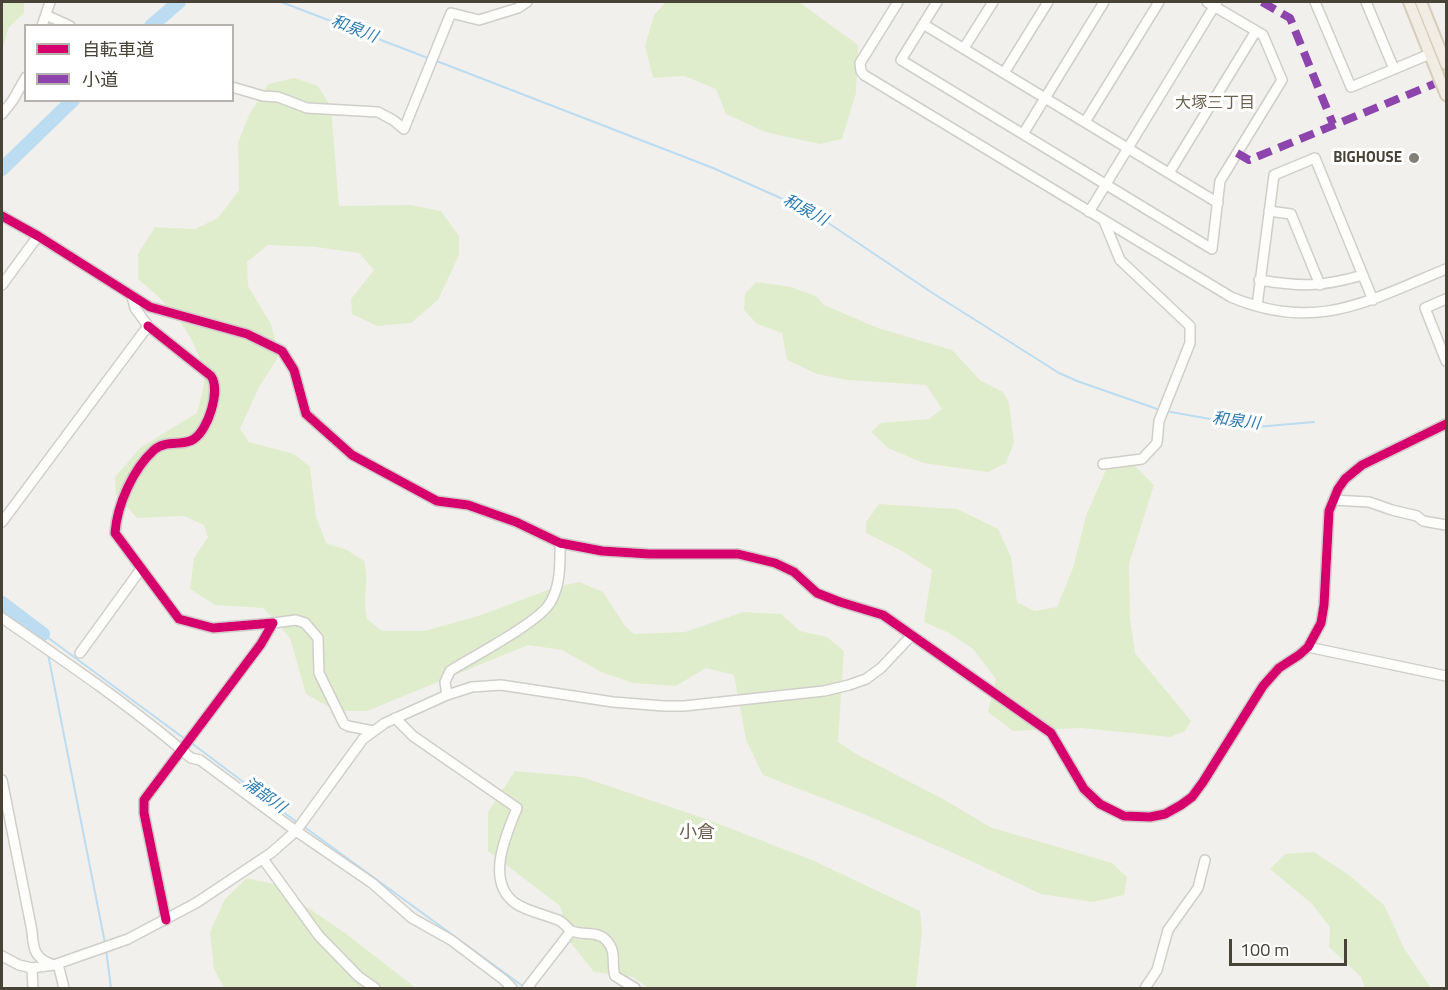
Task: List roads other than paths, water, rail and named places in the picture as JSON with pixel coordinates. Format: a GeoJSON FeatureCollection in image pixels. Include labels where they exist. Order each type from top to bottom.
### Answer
{"type":"FeatureCollection","features":[{"type":"Feature","properties":{"kind":"main road"},"geometry":{"type":"LineString","coordinates":[[1409,2],[1438,58]]}},
{"type":"Feature","properties":{"kind":"main road"},"geometry":{"type":"LineString","coordinates":[[1421,2],[1438,58],[1446,95]]}},
{"type":"Feature","properties":{"kind":"street"},"geometry":{"type":"LineString","coordinates":[[43,24],[50,2]]}},
{"type":"Feature","properties":{"kind":"street"},"geometry":{"type":"LineString","coordinates":[[234,88],[263,96],[278,97],[308,108],[378,112],[404,129],[451,13],[479,20],[518,8],[527,2]]}},
{"type":"Feature","properties":{"kind":"street"},"geometry":{"type":"LineString","coordinates":[[898,2],[860,63],[864,75],[1231,297],[1257,306],[1304,314],[1337,310],[1373,300],[1446,269]]}},
{"type":"Feature","properties":{"kind":"street"},"geometry":{"type":"LineString","coordinates":[[937,2],[901,60],[1023,134],[1105,184],[1212,249],[1220,181],[1282,80],[1263,35],[1213,3],[1128,148],[1105,184],[1089,212]]}},
{"type":"Feature","properties":{"kind":"street"},"geometry":{"type":"LineString","coordinates":[[964,48],[993,2]]}},
{"type":"Feature","properties":{"kind":"street"},"geometry":{"type":"LineString","coordinates":[[1004,73],[1048,2]]}},
{"type":"Feature","properties":{"kind":"street"},"geometry":{"type":"LineString","coordinates":[[1023,134],[1104,2]]}},
{"type":"Feature","properties":{"kind":"street"},"geometry":{"type":"LineString","coordinates":[[1085,122],[1159,2]]}},
{"type":"Feature","properties":{"kind":"street"},"geometry":{"type":"LineString","coordinates":[[1315,2],[1351,87],[1394,69],[1438,58]]}},
{"type":"Feature","properties":{"kind":"street"},"geometry":{"type":"LineString","coordinates":[[1366,2],[1394,69]]}},
{"type":"Feature","properties":{"kind":"street"},"geometry":{"type":"LineString","coordinates":[[46,15],[66,24]]}},
{"type":"Feature","properties":{"kind":"street"},"geometry":{"type":"LineString","coordinates":[[923,24],[1218,203]]}},
{"type":"Feature","properties":{"kind":"street"},"geometry":{"type":"LineString","coordinates":[[1169,173],[1256,31]]}},
{"type":"Feature","properties":{"kind":"street"},"geometry":{"type":"LineString","coordinates":[[2,114],[24,80]]}},
{"type":"Feature","properties":{"kind":"street"},"geometry":{"type":"LineString","coordinates":[[1257,306],[1274,175],[1315,158],[1373,300]]}},
{"type":"Feature","properties":{"kind":"street"},"geometry":{"type":"LineString","coordinates":[[1269,211],[1290,214],[1320,285]]}},
{"type":"Feature","properties":{"kind":"street"},"geometry":{"type":"LineString","coordinates":[[2,216],[38,236],[150,307],[248,334],[282,351],[294,370],[306,414],[352,455],[436,501],[468,505],[516,522],[560,543],[602,551],[738,554],[775,563],[794,572],[817,593],[883,615],[1051,733],[1084,789],[1110,810],[1124,816],[1165,814],[1192,797],[1263,686],[1279,668],[1299,656],[1308,647],[1321,623],[1323,614],[1329,511],[1346,479],[1362,465],[1446,424]]}},
{"type":"Feature","properties":{"kind":"street"},"geometry":{"type":"LineString","coordinates":[[1103,464],[1142,459],[1157,443],[1159,421],[1190,343],[1190,326],[1120,260],[1104,221]]}},
{"type":"Feature","properties":{"kind":"street"},"geometry":{"type":"LineString","coordinates":[[2,285],[38,236]]}},
{"type":"Feature","properties":{"kind":"street"},"geometry":{"type":"LineString","coordinates":[[1260,280],[1296,286],[1320,285],[1333,284],[1363,275]]}},
{"type":"Feature","properties":{"kind":"street"},"geometry":{"type":"LineString","coordinates":[[132,297],[135,308],[148,326],[211,376],[216,386],[205,427],[199,434],[188,442],[167,444],[154,450],[129,487],[119,507],[115,533],[179,619],[213,628],[296,620],[305,623],[319,643],[319,673],[344,724],[373,731]]}},
{"type":"Feature","properties":{"kind":"street"},"geometry":{"type":"LineString","coordinates":[[1446,299],[1425,308],[1446,362]]}},
{"type":"Feature","properties":{"kind":"street"},"geometry":{"type":"LineString","coordinates":[[2,522],[148,326]]}},
{"type":"Feature","properties":{"kind":"street"},"geometry":{"type":"LineString","coordinates":[[1333,500],[1370,502],[1417,516],[1423,521],[1446,525]]}},
{"type":"Feature","properties":{"kind":"street"},"geometry":{"type":"LineString","coordinates":[[447,694],[445,682],[450,671],[530,622],[550,604],[558,581],[560,543]]}},
{"type":"Feature","properties":{"kind":"street"},"geometry":{"type":"LineString","coordinates":[[80,653],[141,569]]}},
{"type":"Feature","properties":{"kind":"street"},"geometry":{"type":"LineString","coordinates":[[2,618],[72,666],[191,758],[200,760],[296,831],[372,883],[412,918],[451,940],[512,988]]}},
{"type":"Feature","properties":{"kind":"street"},"geometry":{"type":"LineString","coordinates":[[166,920],[144,813],[144,800],[261,644],[273,623]]}},
{"type":"Feature","properties":{"kind":"street"},"geometry":{"type":"LineString","coordinates":[[2,956],[19,965],[32,968],[56,964],[128,939],[196,903],[263,859],[296,831],[358,746],[373,731],[447,694],[472,687],[501,685],[613,702],[684,706],[824,690],[866,679],[881,668],[912,635]]}},
{"type":"Feature","properties":{"kind":"street"},"geometry":{"type":"LineString","coordinates":[[1308,647],[1446,676]]}},
{"type":"Feature","properties":{"kind":"street"},"geometry":{"type":"LineString","coordinates":[[395,718],[414,736],[517,808],[501,858],[501,884],[504,891],[517,904],[562,921],[572,931],[601,936],[607,941],[614,954],[615,976],[635,988]]}},
{"type":"Feature","properties":{"kind":"street"},"geometry":{"type":"LineString","coordinates":[[2,780],[35,953],[44,962],[56,964]]}},
{"type":"Feature","properties":{"kind":"street"},"geometry":{"type":"LineString","coordinates":[[263,859],[320,936],[359,976],[375,988]]}},
{"type":"Feature","properties":{"kind":"street"},"geometry":{"type":"LineString","coordinates":[[1144,988],[1157,970],[1168,930],[1198,888],[1205,860]]}},
{"type":"Feature","properties":{"kind":"street"},"geometry":{"type":"LineString","coordinates":[[527,988],[572,931]]}},
{"type":"Feature","properties":{"kind":"street"},"geometry":{"type":"LineString","coordinates":[[56,964],[64,988]]}},
{"type":"Feature","properties":{"kind":"street"},"geometry":{"type":"LineString","coordinates":[[32,968],[33,988]]}},
{"type":"Feature","properties":{"kind":"waterway","name":"和泉川"},"geometry":{"type":"LineString","coordinates":[[153,24],[179,2]]}},
{"type":"Feature","properties":{"kind":"waterway","name":"和泉川"},"geometry":{"type":"LineString","coordinates":[[281,2],[428,58]]}},
{"type":"Feature","properties":{"kind":"waterway","name":"和泉川"},"geometry":{"type":"LineString","coordinates":[[434,60],[713,168],[812,212],[931,292],[1059,373],[1160,410]]}},
{"type":"Feature","properties":{"kind":"waterway","name":"和泉川"},"geometry":{"type":"LineString","coordinates":[[2,169],[71,102]]}},
{"type":"Feature","properties":{"kind":"waterway","name":"和泉川"},"geometry":{"type":"LineString","coordinates":[[1165,411],[1256,427],[1314,422]]}},
{"type":"Feature","properties":{"kind":"waterway","name":"浦部川"},"geometry":{"type":"LineString","coordinates":[[2,603],[43,634]]}},
{"type":"Feature","properties":{"kind":"waterway","name":"浦部川"},"geometry":{"type":"LineString","coordinates":[[43,634],[185,739]]}},
{"type":"Feature","properties":{"kind":"waterway"},"geometry":{"type":"LineString","coordinates":[[48,654],[105,943]]}},
{"type":"Feature","properties":{"kind":"waterway","name":"浦部川"},"geometry":{"type":"LineString","coordinates":[[190,742],[298,823]]}},
{"type":"Feature","properties":{"kind":"waterway","name":"浦部川"},"geometry":{"type":"LineString","coordinates":[[303,826],[524,987]]}},
{"type":"Feature","properties":{"kind":"waterway"},"geometry":{"type":"LineString","coordinates":[[106,949],[111,988]]}},
{"type":"Feature","properties":{"kind":"place","name":"BIGHOUSE"},"geometry":{"type":"Point","coordinates":[1414,158]}},
{"type":"Feature","properties":{"kind":"district","name":"大塚三丁目"},"geometry":{"type":"Point","coordinates":[1215,104]}},
{"type":"Feature","properties":{"kind":"district","name":"小倉"},"geometry":{"type":"Point","coordinates":[697,834]}}]}
